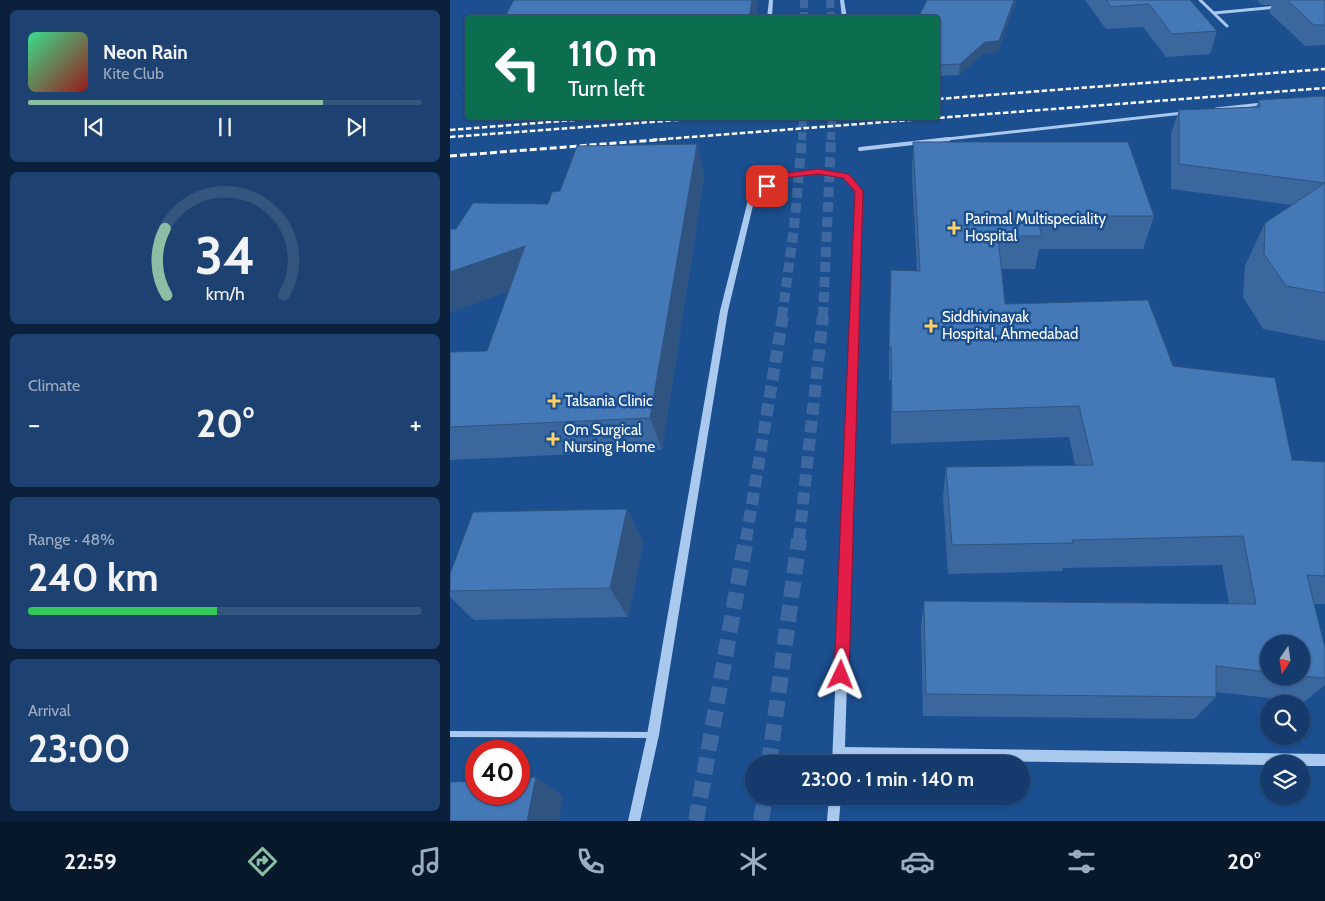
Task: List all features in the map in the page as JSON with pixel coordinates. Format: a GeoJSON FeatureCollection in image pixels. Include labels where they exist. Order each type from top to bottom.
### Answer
{"type":"FeatureCollection","features":[{"type":"Feature","properties":{"kind":"street"},"geometry":{"type":"LineString","coordinates":[[769,15],[771,0]]}},
{"type":"Feature","properties":{"kind":"street"},"geometry":{"type":"LineString","coordinates":[[842,0],[844,15]]}},
{"type":"Feature","properties":{"kind":"street"},"geometry":{"type":"LineString","coordinates":[[1200,0],[1227,26]]}},
{"type":"Feature","properties":{"kind":"street"},"geometry":{"type":"LineString","coordinates":[[1214,13],[1279,7]]}},
{"type":"Feature","properties":{"kind":"street"},"geometry":{"type":"LineString","coordinates":[[1206,110],[1266,104]]}},
{"type":"Feature","properties":{"kind":"street"},"geometry":{"type":"LineString","coordinates":[[860,149],[1187,112]]}},
{"type":"Feature","properties":{"kind":"street"},"geometry":{"type":"LineString","coordinates":[[634,821],[653,735],[724,311],[752,196],[782,176],[818,171],[846,176],[859,191],[838,755]]}},
{"type":"Feature","properties":{"kind":"street"},"geometry":{"type":"LineString","coordinates":[[450,734],[653,735]]}},
{"type":"Feature","properties":{"kind":"street"},"geometry":{"type":"LineString","coordinates":[[1030,759],[1325,760]]}},
{"type":"Feature","properties":{"kind":"street"},"geometry":{"type":"LineString","coordinates":[[833,821],[834,805]]}},
{"type":"Feature","properties":{"kind":"building"},"geometry":{"type":"Polygon","coordinates":[[[514,0],[752,0],[750,15],[506,15],[514,0]]]}},
{"type":"Feature","properties":{"kind":"building"},"geometry":{"type":"Polygon","coordinates":[[[927,0],[1014,0],[999,41],[985,42],[960,64],[940,65],[940,15],[920,15],[927,0]]]}},
{"type":"Feature","properties":{"kind":"building"},"geometry":{"type":"Polygon","coordinates":[[[1106,0],[1190,0],[1217,31],[1172,34],[1149,4],[1111,7],[1106,0]]]}},
{"type":"Feature","properties":{"kind":"building"},"geometry":{"type":"Polygon","coordinates":[[[1287,0],[1325,0],[1325,25],[1314,25],[1287,0]]]}},
{"type":"Feature","properties":{"kind":"building"},"geometry":{"type":"Polygon","coordinates":[[[1325,96],[1325,183],[1179,164],[1179,110],[1260,107],[1259,100],[1325,96]]]}},
{"type":"Feature","properties":{"kind":"building"},"geometry":{"type":"Polygon","coordinates":[[[913,142],[1128,142],[1154,216],[1037,216],[1042,236],[998,236],[1005,304],[1148,300],[1173,366],[1275,378],[1292,460],[1325,462],[1325,576],[1307,575],[1325,648],[1325,678],[1310,677],[1310,635],[1260,635],[1260,671],[1216,666],[1216,697],[926,694],[924,601],[1256,604],[1243,536],[1072,540],[1073,543],[952,545],[946,467],[1093,465],[1079,406],[892,412],[891,347],[889,347],[891,270],[920,271],[913,142]]]}},
{"type":"Feature","properties":{"kind":"building"},"geometry":{"type":"Polygon","coordinates":[[[697,144],[650,418],[450,427],[450,352],[487,351],[525,246],[450,272],[450,229],[456,229],[473,203],[548,204],[552,192],[560,191],[577,146],[697,144]]]}},
{"type":"Feature","properties":{"kind":"building"},"geometry":{"type":"Polygon","coordinates":[[[1325,183],[1325,293],[1286,286],[1264,254],[1265,223],[1325,183]]]}},
{"type":"Feature","properties":{"kind":"building"},"geometry":{"type":"Polygon","coordinates":[[[627,509],[610,588],[450,591],[450,574],[473,512],[627,509]]]}},
{"type":"Feature","properties":{"kind":"building"},"geometry":{"type":"Polygon","coordinates":[[[530,777],[536,777],[527,821],[450,821],[450,782],[465,781],[465,805],[530,805],[530,777]]]}},
{"type":"Feature","properties":{"kind":"tunnel"},"geometry":{"type":"LineString","coordinates":[[804,0],[804,15]]}},
{"type":"Feature","properties":{"kind":"tunnel"},"geometry":{"type":"LineString","coordinates":[[830,0],[831,15]]}},
{"type":"Feature","properties":{"kind":"tunnel"},"geometry":{"type":"LineString","coordinates":[[802,140],[803,120]]}},
{"type":"Feature","properties":{"kind":"tunnel"},"geometry":{"type":"LineString","coordinates":[[831,140],[832,120]]}},
{"type":"Feature","properties":{"kind":"tunnel"},"geometry":{"type":"LineString","coordinates":[[782,317],[794,227],[802,139]]}},
{"type":"Feature","properties":{"kind":"tunnel"},"geometry":{"type":"LineString","coordinates":[[823,317],[831,139]]}},
{"type":"Feature","properties":{"kind":"tunnel"},"geometry":{"type":"LineString","coordinates":[[746,540],[783,316]]}},
{"type":"Feature","properties":{"kind":"tunnel"},"geometry":{"type":"LineString","coordinates":[[799,540],[823,316]]}},
{"type":"Feature","properties":{"kind":"tunnel"},"geometry":{"type":"LineString","coordinates":[[696,821],[746,539]]}},
{"type":"Feature","properties":{"kind":"tunnel"},"geometry":{"type":"LineString","coordinates":[[770,755],[799,539]]}},
{"type":"Feature","properties":{"kind":"tunnel"},"geometry":{"type":"LineString","coordinates":[[761,821],[764,805]]}},
{"type":"Feature","properties":{"kind":"railway"},"geometry":{"type":"LineString","coordinates":[[940,99],[1325,69]]}},
{"type":"Feature","properties":{"kind":"railway"},"geometry":{"type":"LineString","coordinates":[[940,118],[1325,88]]}},
{"type":"Feature","properties":{"kind":"railway"},"geometry":{"type":"LineString","coordinates":[[450,130],[575,120]]}},
{"type":"Feature","properties":{"kind":"railway"},"geometry":{"type":"LineString","coordinates":[[450,137],[678,120]]}},
{"type":"Feature","properties":{"kind":"railway"},"geometry":{"type":"LineString","coordinates":[[652,140],[911,120]]}},
{"type":"Feature","properties":{"kind":"railway"},"geometry":{"type":"LineString","coordinates":[[450,156],[668,139]]}},
{"type":"Feature","properties":{"kind":"place","name":"Parimal Multispeciality Hospital"},"geometry":{"type":"Point","coordinates":[954,228]}},
{"type":"Feature","properties":{"kind":"place","name":"Siddhivinayak Hospital, Ahmedabad"},"geometry":{"type":"Point","coordinates":[931,326]}},
{"type":"Feature","properties":{"kind":"place","name":"Talsania Clinic"},"geometry":{"type":"Point","coordinates":[554,401]}},
{"type":"Feature","properties":{"kind":"place","name":"Om Surgical Nursing Home"},"geometry":{"type":"Point","coordinates":[553,439]}},
{"type":"Feature","properties":{"kind":"route"},"geometry":{"type":"LineString","coordinates":[[767,186],[782,176],[818,171],[846,176],[859,191],[841,675]]}}]}
